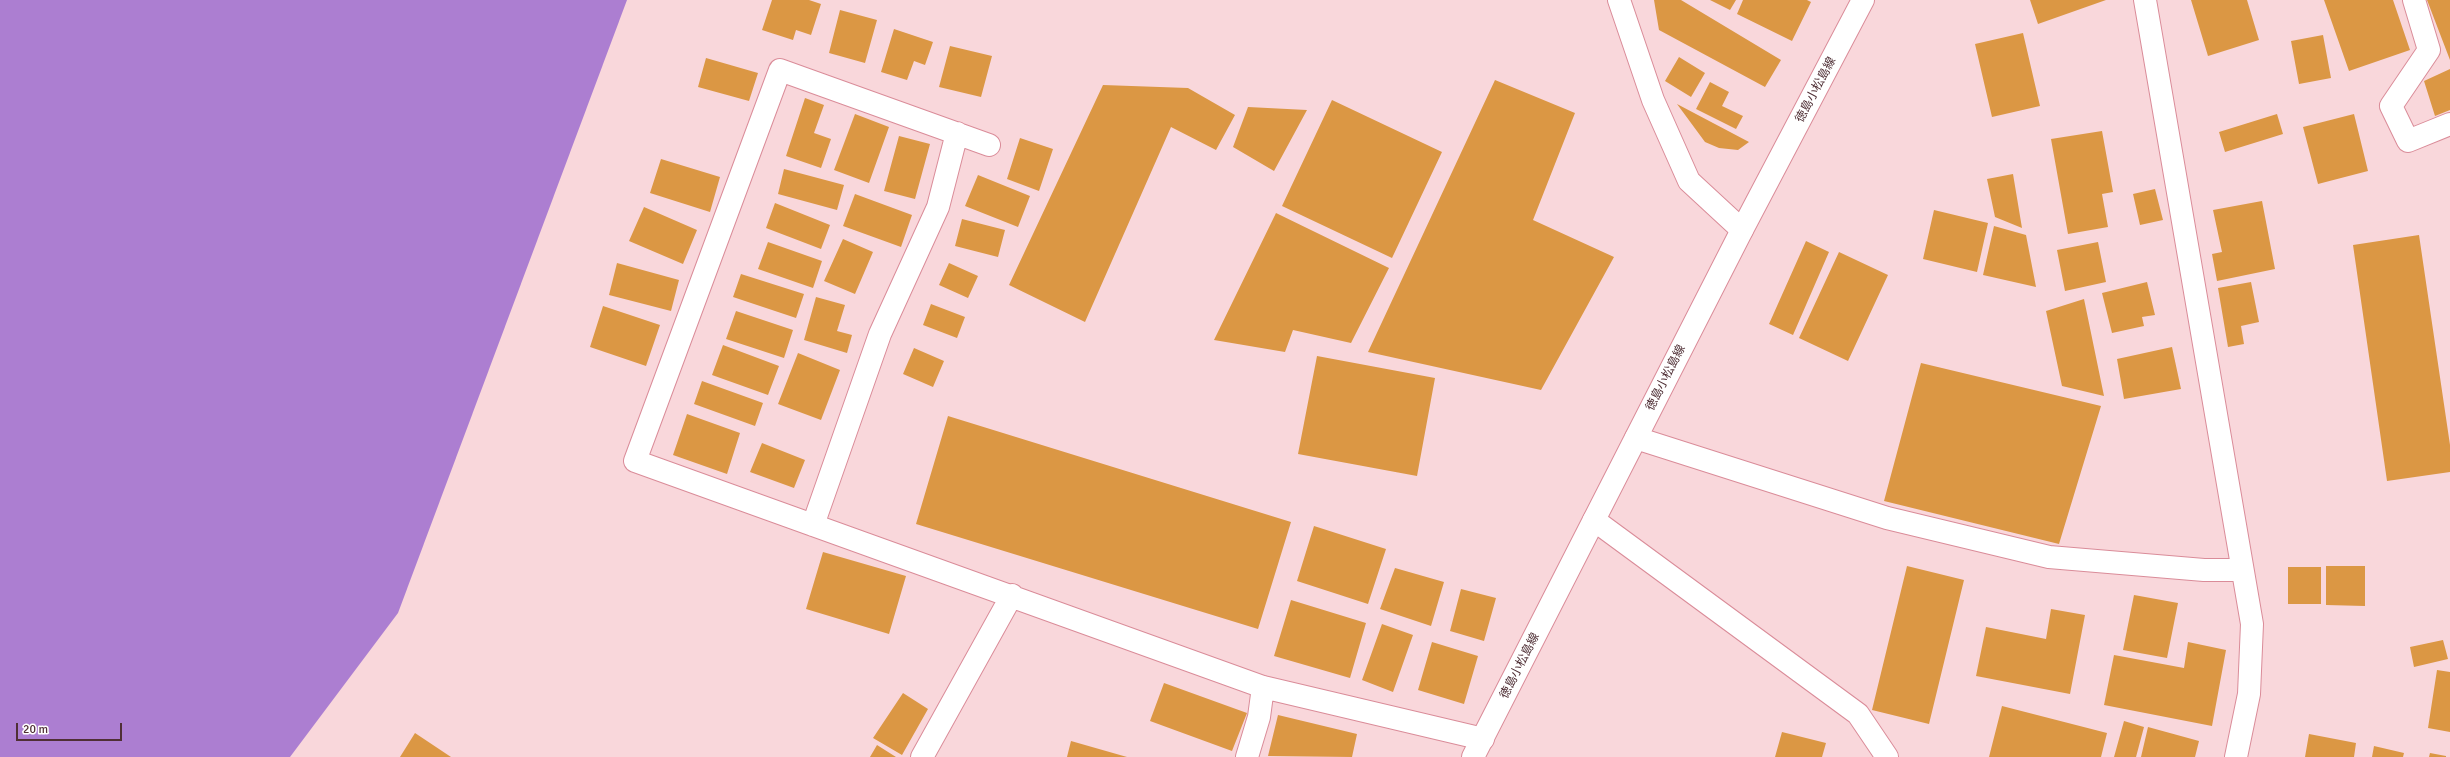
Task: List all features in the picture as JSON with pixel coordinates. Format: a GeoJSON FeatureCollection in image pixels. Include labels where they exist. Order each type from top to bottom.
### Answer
{"type":"FeatureCollection","features":[{"type":"Feature","properties":{"kind":"street"},"geometry":{"type":"LineString","coordinates":[[1619,0],[1653,100],[1689,181],[1742,230]]}},
{"type":"Feature","properties":{"kind":"street","name":"徳島小松島線"},"geometry":{"type":"LineString","coordinates":[[1478,748],[1742,230],[1863,0]]}},
{"type":"Feature","properties":{"kind":"street"},"geometry":{"type":"LineString","coordinates":[[2145,0],[2252,624],[2249,694],[2236,757]]}},
{"type":"Feature","properties":{"kind":"street"},"geometry":{"type":"LineString","coordinates":[[2414,0],[2429,50],[2391,106],[2408,141],[2450,124]]}},
{"type":"Feature","properties":{"kind":"street"},"geometry":{"type":"LineString","coordinates":[[989,145],[780,70],[635,461],[1012,595],[1263,687],[1478,748]]}},
{"type":"Feature","properties":{"kind":"street"},"geometry":{"type":"LineString","coordinates":[[813,525],[880,334],[938,207],[957,133]]}},
{"type":"Feature","properties":{"kind":"street"},"geometry":{"type":"LineString","coordinates":[[1636,438],[1887,518],[2035,554],[2143,565],[2242,570]]}},
{"type":"Feature","properties":{"kind":"street"},"geometry":{"type":"LineString","coordinates":[[1594,520],[1858,714],[1887,757]]}},
{"type":"Feature","properties":{"kind":"street"},"geometry":{"type":"LineString","coordinates":[[922,757],[1012,595]]}},
{"type":"Feature","properties":{"kind":"street"},"geometry":{"type":"LineString","coordinates":[[1247,757],[1259,717],[1263,687]]}},
{"type":"Feature","properties":{"kind":"shaded area"},"geometry":{"type":"Polygon","coordinates":[[[0,0],[627,0],[398,613],[290,757],[0,757],[0,0]]]}},
{"type":"Feature","properties":{"kind":"building"},"geometry":{"type":"Polygon","coordinates":[[[772,0],[809,0],[821,4],[811,35],[796,30],[793,40],[762,30],[772,0]]]}},
{"type":"Feature","properties":{"kind":"building"},"geometry":{"type":"Polygon","coordinates":[[[1654,0],[1681,0],[1781,60],[1765,87],[1659,30],[1654,0]]]}},
{"type":"Feature","properties":{"kind":"building"},"geometry":{"type":"Polygon","coordinates":[[[1710,0],[1736,0],[1730,10],[1710,0]]]}},
{"type":"Feature","properties":{"kind":"building"},"geometry":{"type":"Polygon","coordinates":[[[1743,0],[1807,0],[1811,2],[1792,41],[1737,14],[1743,0]]]}},
{"type":"Feature","properties":{"kind":"building"},"geometry":{"type":"Polygon","coordinates":[[[2030,0],[2106,0],[2038,24],[2030,0]]]}},
{"type":"Feature","properties":{"kind":"building"},"geometry":{"type":"Polygon","coordinates":[[[2191,0],[2247,0],[2259,40],[2208,56],[2191,0]]]}},
{"type":"Feature","properties":{"kind":"building"},"geometry":{"type":"Polygon","coordinates":[[[2324,0],[2393,0],[2410,50],[2349,71],[2324,0]]]}},
{"type":"Feature","properties":{"kind":"building"},"geometry":{"type":"Polygon","coordinates":[[[2427,0],[2450,0],[2450,60],[2427,0]]]}},
{"type":"Feature","properties":{"kind":"building"},"geometry":{"type":"Polygon","coordinates":[[[840,10],[877,20],[865,63],[829,53],[840,10]]]}},
{"type":"Feature","properties":{"kind":"building"},"geometry":{"type":"Polygon","coordinates":[[[894,29],[933,42],[925,65],[914,61],[907,80],[881,72],[894,29]]]}},
{"type":"Feature","properties":{"kind":"building"},"geometry":{"type":"Polygon","coordinates":[[[2023,33],[2040,106],[1992,117],[1975,44],[2023,33]]]}},
{"type":"Feature","properties":{"kind":"building"},"geometry":{"type":"Polygon","coordinates":[[[2323,35],[2331,78],[2299,84],[2291,41],[2323,35]]]}},
{"type":"Feature","properties":{"kind":"building"},"geometry":{"type":"Polygon","coordinates":[[[950,46],[992,56],[981,97],[939,87],[950,46]]]}},
{"type":"Feature","properties":{"kind":"building"},"geometry":{"type":"Polygon","coordinates":[[[1679,57],[1705,73],[1691,97],[1665,81],[1679,57]]]}},
{"type":"Feature","properties":{"kind":"building"},"geometry":{"type":"Polygon","coordinates":[[[706,58],[758,73],[749,101],[698,87],[706,58]]]}},
{"type":"Feature","properties":{"kind":"building"},"geometry":{"type":"Polygon","coordinates":[[[2450,69],[2450,110],[2435,116],[2424,81],[2450,69]]]}},
{"type":"Feature","properties":{"kind":"building"},"geometry":{"type":"Polygon","coordinates":[[[1495,80],[1575,113],[1533,220],[1614,257],[1541,390],[1368,352],[1495,80]]]}},
{"type":"Feature","properties":{"kind":"building"},"geometry":{"type":"Polygon","coordinates":[[[1710,82],[1729,92],[1722,106],[1743,116],[1736,129],[1696,109],[1710,82]]]}},
{"type":"Feature","properties":{"kind":"building"},"geometry":{"type":"Polygon","coordinates":[[[1103,85],[1188,88],[1235,115],[1216,150],[1171,127],[1085,322],[1009,285],[1103,85]]]}},
{"type":"Feature","properties":{"kind":"building"},"geometry":{"type":"Polygon","coordinates":[[[805,98],[824,105],[814,133],[831,139],[821,168],[786,156],[805,98]]]}},
{"type":"Feature","properties":{"kind":"building"},"geometry":{"type":"Polygon","coordinates":[[[1332,100],[1442,152],[1392,258],[1282,206],[1332,100]]]}},
{"type":"Feature","properties":{"kind":"building"},"geometry":{"type":"Polygon","coordinates":[[[1677,104],[1749,142],[1738,150],[1719,148],[1705,142],[1677,104]]]}},
{"type":"Feature","properties":{"kind":"building"},"geometry":{"type":"Polygon","coordinates":[[[1248,107],[1307,110],[1274,171],[1233,147],[1248,107]]]}},
{"type":"Feature","properties":{"kind":"building"},"geometry":{"type":"Polygon","coordinates":[[[855,114],[889,127],[869,183],[834,170],[855,114]]]}},
{"type":"Feature","properties":{"kind":"building"},"geometry":{"type":"Polygon","coordinates":[[[2277,114],[2283,134],[2225,152],[2219,132],[2277,114]]]}},
{"type":"Feature","properties":{"kind":"building"},"geometry":{"type":"Polygon","coordinates":[[[2354,114],[2368,171],[2318,184],[2303,127],[2354,114]]]}},
{"type":"Feature","properties":{"kind":"building"},"geometry":{"type":"Polygon","coordinates":[[[2102,131],[2113,192],[2102,194],[2108,227],[2068,234],[2051,139],[2102,131]]]}},
{"type":"Feature","properties":{"kind":"building"},"geometry":{"type":"Polygon","coordinates":[[[899,136],[930,144],[915,199],[884,191],[899,136]]]}},
{"type":"Feature","properties":{"kind":"building"},"geometry":{"type":"Polygon","coordinates":[[[1020,138],[1053,149],[1039,191],[1007,179],[1020,138]]]}},
{"type":"Feature","properties":{"kind":"building"},"geometry":{"type":"Polygon","coordinates":[[[661,159],[720,177],[710,212],[650,193],[661,159]]]}},
{"type":"Feature","properties":{"kind":"building"},"geometry":{"type":"Polygon","coordinates":[[[784,169],[844,185],[837,210],[778,194],[784,169]]]}},
{"type":"Feature","properties":{"kind":"building"},"geometry":{"type":"Polygon","coordinates":[[[2013,174],[2022,228],[1995,217],[1987,179],[2013,174]]]}},
{"type":"Feature","properties":{"kind":"building"},"geometry":{"type":"Polygon","coordinates":[[[978,175],[1030,196],[1018,227],[965,206],[978,175]]]}},
{"type":"Feature","properties":{"kind":"building"},"geometry":{"type":"Polygon","coordinates":[[[2155,189],[2163,220],[2140,225],[2133,194],[2155,189]]]}},
{"type":"Feature","properties":{"kind":"building"},"geometry":{"type":"Polygon","coordinates":[[[855,194],[912,215],[901,247],[843,226],[855,194]]]}},
{"type":"Feature","properties":{"kind":"building"},"geometry":{"type":"Polygon","coordinates":[[[2262,201],[2275,269],[2217,281],[2212,254],[2222,252],[2213,210],[2262,201]]]}},
{"type":"Feature","properties":{"kind":"building"},"geometry":{"type":"Polygon","coordinates":[[[775,203],[830,225],[821,249],[766,228],[775,203]]]}},
{"type":"Feature","properties":{"kind":"building"},"geometry":{"type":"Polygon","coordinates":[[[644,207],[697,230],[683,264],[629,241],[644,207]]]}},
{"type":"Feature","properties":{"kind":"building"},"geometry":{"type":"Polygon","coordinates":[[[1934,210],[1988,223],[1977,272],[1923,259],[1934,210]]]}},
{"type":"Feature","properties":{"kind":"building"},"geometry":{"type":"Polygon","coordinates":[[[1276,213],[1389,268],[1351,343],[1293,330],[1285,352],[1214,340],[1276,213]]]}},
{"type":"Feature","properties":{"kind":"building"},"geometry":{"type":"Polygon","coordinates":[[[962,219],[1005,230],[998,257],[955,246],[962,219]]]}},
{"type":"Feature","properties":{"kind":"building"},"geometry":{"type":"Polygon","coordinates":[[[1994,226],[2026,235],[2036,287],[1983,275],[1994,226]]]}},
{"type":"Feature","properties":{"kind":"building"},"geometry":{"type":"Polygon","coordinates":[[[2419,235],[2450,445],[2450,472],[2387,481],[2353,245],[2419,235]]]}},
{"type":"Feature","properties":{"kind":"building"},"geometry":{"type":"Polygon","coordinates":[[[843,239],[873,252],[855,294],[824,281],[843,239]]]}},
{"type":"Feature","properties":{"kind":"building"},"geometry":{"type":"Polygon","coordinates":[[[1806,241],[1829,252],[1793,335],[1769,324],[1806,241]]]}},
{"type":"Feature","properties":{"kind":"building"},"geometry":{"type":"Polygon","coordinates":[[[768,242],[822,261],[813,288],[758,269],[768,242]]]}},
{"type":"Feature","properties":{"kind":"building"},"geometry":{"type":"Polygon","coordinates":[[[2098,242],[2106,282],[2065,291],[2057,250],[2098,242]]]}},
{"type":"Feature","properties":{"kind":"building"},"geometry":{"type":"Polygon","coordinates":[[[1839,252],[1888,275],[1848,361],[1799,338],[1839,252]]]}},
{"type":"Feature","properties":{"kind":"building"},"geometry":{"type":"Polygon","coordinates":[[[617,263],[679,280],[671,311],[609,295],[617,263]]]}},
{"type":"Feature","properties":{"kind":"building"},"geometry":{"type":"Polygon","coordinates":[[[949,263],[978,276],[968,298],[939,285],[949,263]]]}},
{"type":"Feature","properties":{"kind":"building"},"geometry":{"type":"Polygon","coordinates":[[[741,274],[804,294],[796,318],[733,297],[741,274]]]}},
{"type":"Feature","properties":{"kind":"building"},"geometry":{"type":"Polygon","coordinates":[[[2147,282],[2155,315],[2142,317],[2144,326],[2112,333],[2102,293],[2147,282]]]}},
{"type":"Feature","properties":{"kind":"building"},"geometry":{"type":"Polygon","coordinates":[[[2251,282],[2259,322],[2241,326],[2244,344],[2228,347],[2218,288],[2251,282]]]}},
{"type":"Feature","properties":{"kind":"building"},"geometry":{"type":"Polygon","coordinates":[[[816,297],[845,305],[837,331],[852,335],[847,353],[804,340],[816,297]]]}},
{"type":"Feature","properties":{"kind":"building"},"geometry":{"type":"Polygon","coordinates":[[[2084,299],[2104,396],[2062,386],[2046,311],[2084,299]]]}},
{"type":"Feature","properties":{"kind":"building"},"geometry":{"type":"Polygon","coordinates":[[[931,304],[965,317],[957,338],[923,325],[931,304]]]}},
{"type":"Feature","properties":{"kind":"building"},"geometry":{"type":"Polygon","coordinates":[[[603,306],[660,325],[646,366],[590,347],[603,306]]]}},
{"type":"Feature","properties":{"kind":"building"},"geometry":{"type":"Polygon","coordinates":[[[736,311],[793,330],[784,358],[726,339],[736,311]]]}},
{"type":"Feature","properties":{"kind":"building"},"geometry":{"type":"Polygon","coordinates":[[[723,345],[779,366],[768,395],[712,375],[723,345]]]}},
{"type":"Feature","properties":{"kind":"building"},"geometry":{"type":"Polygon","coordinates":[[[2172,347],[2181,389],[2124,399],[2117,359],[2172,347]]]}},
{"type":"Feature","properties":{"kind":"building"},"geometry":{"type":"Polygon","coordinates":[[[914,348],[944,361],[933,387],[903,374],[914,348]]]}},
{"type":"Feature","properties":{"kind":"building"},"geometry":{"type":"Polygon","coordinates":[[[798,353],[840,370],[821,420],[778,404],[798,353]]]}},
{"type":"Feature","properties":{"kind":"building"},"geometry":{"type":"Polygon","coordinates":[[[1317,356],[1435,378],[1417,476],[1298,454],[1317,356]]]}},
{"type":"Feature","properties":{"kind":"building"},"geometry":{"type":"Polygon","coordinates":[[[1921,363],[2101,406],[2059,544],[1884,501],[1921,363]]]}},
{"type":"Feature","properties":{"kind":"building"},"geometry":{"type":"Polygon","coordinates":[[[702,381],[763,403],[755,426],[694,404],[702,381]]]}},
{"type":"Feature","properties":{"kind":"building"},"geometry":{"type":"Polygon","coordinates":[[[687,414],[740,433],[727,474],[673,455],[687,414]]]}},
{"type":"Feature","properties":{"kind":"building"},"geometry":{"type":"Polygon","coordinates":[[[948,416],[1291,522],[1258,629],[916,524],[948,416]]]}},
{"type":"Feature","properties":{"kind":"building"},"geometry":{"type":"Polygon","coordinates":[[[762,443],[805,460],[794,488],[750,472],[762,443]]]}},
{"type":"Feature","properties":{"kind":"building"},"geometry":{"type":"Polygon","coordinates":[[[1314,526],[1386,549],[1368,604],[1297,581],[1314,526]]]}},
{"type":"Feature","properties":{"kind":"building"},"geometry":{"type":"Polygon","coordinates":[[[823,552],[906,576],[889,634],[806,609],[823,552]]]}},
{"type":"Feature","properties":{"kind":"building"},"geometry":{"type":"Polygon","coordinates":[[[1907,566],[1964,580],[1929,724],[1872,710],[1907,566]]]}},
{"type":"Feature","properties":{"kind":"building"},"geometry":{"type":"Polygon","coordinates":[[[2326,566],[2365,566],[2365,606],[2326,605],[2326,566]]]}},
{"type":"Feature","properties":{"kind":"building"},"geometry":{"type":"Polygon","coordinates":[[[2288,567],[2321,567],[2321,604],[2288,604],[2288,567]]]}},
{"type":"Feature","properties":{"kind":"building"},"geometry":{"type":"Polygon","coordinates":[[[1395,568],[1444,582],[1431,626],[1380,609],[1395,568]]]}},
{"type":"Feature","properties":{"kind":"building"},"geometry":{"type":"Polygon","coordinates":[[[1461,589],[1496,598],[1484,641],[1450,631],[1461,589]]]}},
{"type":"Feature","properties":{"kind":"building"},"geometry":{"type":"Polygon","coordinates":[[[2134,595],[2178,603],[2167,658],[2123,650],[2134,595]]]}},
{"type":"Feature","properties":{"kind":"building"},"geometry":{"type":"Polygon","coordinates":[[[1291,600],[1366,623],[1350,678],[1274,656],[1291,600]]]}},
{"type":"Feature","properties":{"kind":"building"},"geometry":{"type":"Polygon","coordinates":[[[2051,609],[2085,615],[2070,694],[1976,676],[1986,627],[2046,639],[2051,609]]]}},
{"type":"Feature","properties":{"kind":"building"},"geometry":{"type":"Polygon","coordinates":[[[1382,624],[1413,635],[1393,692],[1362,680],[1382,624]]]}},
{"type":"Feature","properties":{"kind":"building"},"geometry":{"type":"Polygon","coordinates":[[[2443,640],[2448,659],[2414,667],[2410,647],[2443,640]]]}},
{"type":"Feature","properties":{"kind":"building"},"geometry":{"type":"Polygon","coordinates":[[[1432,642],[1478,656],[1464,704],[1418,690],[1432,642]]]}},
{"type":"Feature","properties":{"kind":"building"},"geometry":{"type":"Polygon","coordinates":[[[2188,642],[2226,650],[2212,726],[2104,705],[2114,655],[2184,668],[2188,642]]]}},
{"type":"Feature","properties":{"kind":"building"},"geometry":{"type":"Polygon","coordinates":[[[2437,670],[2450,672],[2450,732],[2428,728],[2437,670]]]}},
{"type":"Feature","properties":{"kind":"building"},"geometry":{"type":"Polygon","coordinates":[[[1164,683],[1247,713],[1232,751],[1150,721],[1164,683]]]}},
{"type":"Feature","properties":{"kind":"building"},"geometry":{"type":"Polygon","coordinates":[[[903,693],[928,709],[902,755],[873,738],[903,693]]]}},
{"type":"Feature","properties":{"kind":"building"},"geometry":{"type":"Polygon","coordinates":[[[2002,706],[2107,733],[2101,757],[1989,757],[2002,706]]]}},
{"type":"Feature","properties":{"kind":"building"},"geometry":{"type":"Polygon","coordinates":[[[1278,715],[1357,734],[1352,757],[1268,756],[1278,715]]]}},
{"type":"Feature","properties":{"kind":"building"},"geometry":{"type":"Polygon","coordinates":[[[2124,721],[2144,727],[2136,757],[2114,757],[2124,721]]]}},
{"type":"Feature","properties":{"kind":"building"},"geometry":{"type":"Polygon","coordinates":[[[2148,727],[2199,741],[2195,757],[2141,757],[2148,727]]]}},
{"type":"Feature","properties":{"kind":"building"},"geometry":{"type":"Polygon","coordinates":[[[1782,732],[1826,743],[1822,757],[1775,757],[1782,732]]]}},
{"type":"Feature","properties":{"kind":"building"},"geometry":{"type":"Polygon","coordinates":[[[415,733],[451,757],[400,757],[415,733]]]}},
{"type":"Feature","properties":{"kind":"building"},"geometry":{"type":"Polygon","coordinates":[[[2309,734],[2356,743],[2354,757],[2305,757],[2309,734]]]}},
{"type":"Feature","properties":{"kind":"building"},"geometry":{"type":"Polygon","coordinates":[[[1071,741],[1127,757],[1067,757],[1071,741]]]}},
{"type":"Feature","properties":{"kind":"building"},"geometry":{"type":"Polygon","coordinates":[[[877,745],[896,757],[870,757],[877,745]]]}},
{"type":"Feature","properties":{"kind":"building"},"geometry":{"type":"Polygon","coordinates":[[[2374,746],[2404,753],[2403,757],[2372,757],[2374,746]]]}},
{"type":"Feature","properties":{"kind":"building"},"geometry":{"type":"Polygon","coordinates":[[[2430,753],[2446,756],[2446,757],[2429,757],[2430,753]]]}}]}
